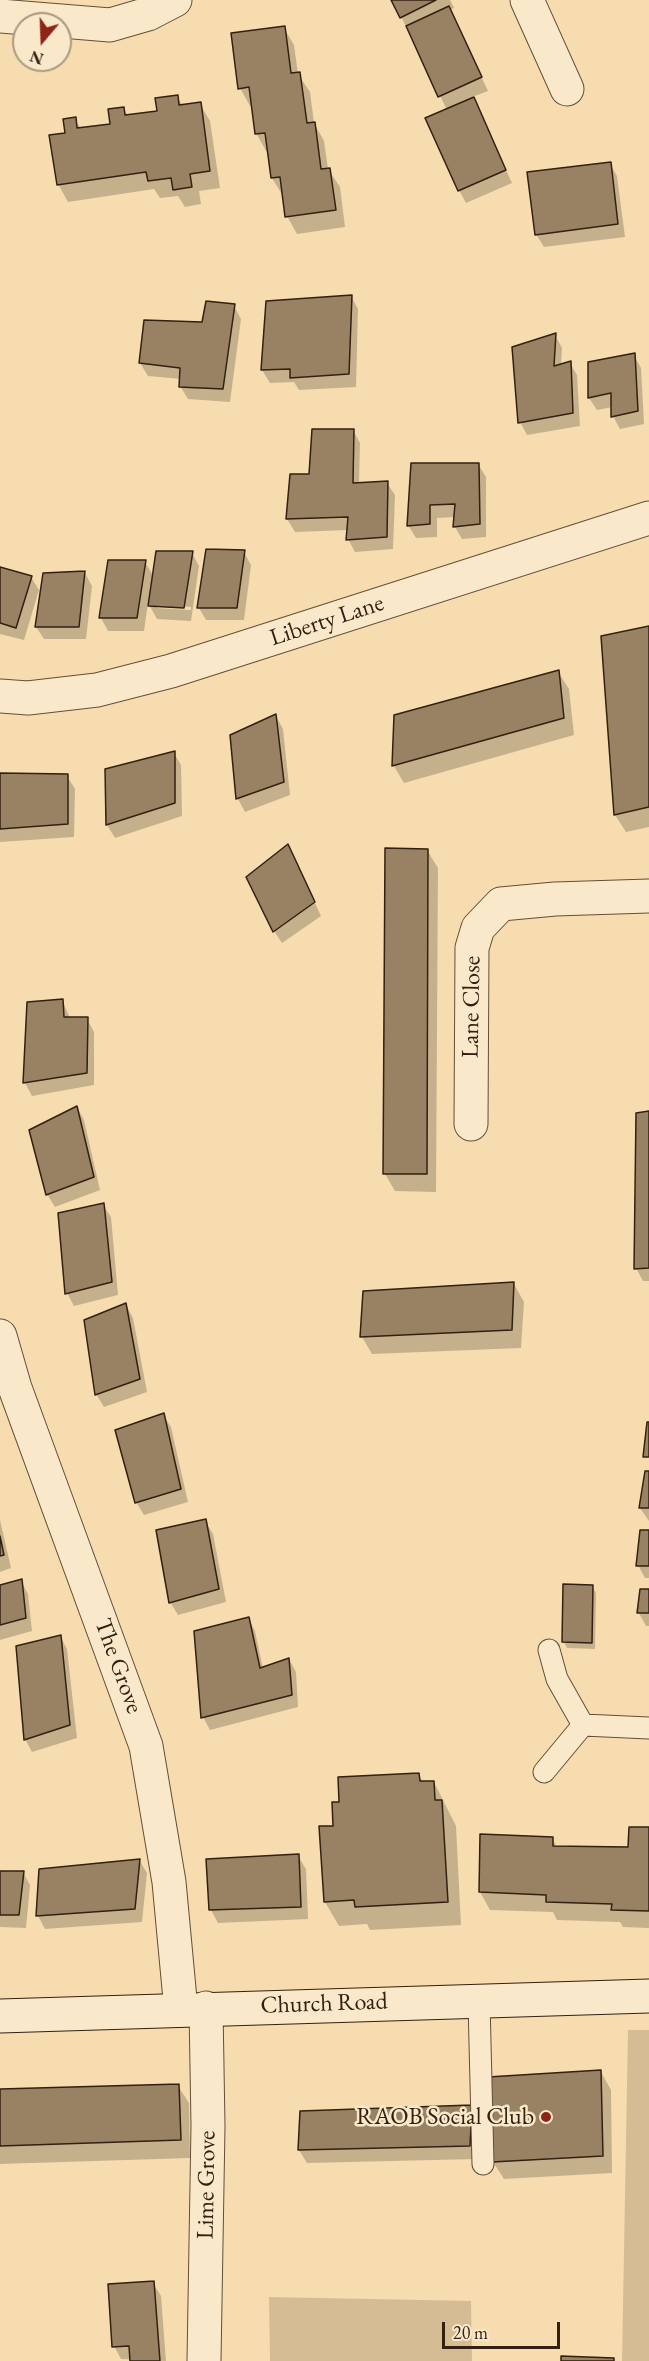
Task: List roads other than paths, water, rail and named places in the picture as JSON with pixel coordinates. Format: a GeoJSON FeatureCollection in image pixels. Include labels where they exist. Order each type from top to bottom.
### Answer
{"type":"FeatureCollection","features":[{"type":"Feature","properties":{"kind":"street"},"geometry":{"type":"LineString","coordinates":[[0,16],[110,25],[148,14],[175,0]]}},
{"type":"Feature","properties":{"kind":"street"},"geometry":{"type":"LineString","coordinates":[[527,0],[567,89]]}},
{"type":"Feature","properties":{"kind":"street","name":"Liberty Lane"},"geometry":{"type":"LineString","coordinates":[[0,696],[28,698],[97,690],[171,671],[649,518]]}},
{"type":"Feature","properties":{"kind":"street","name":"Lane Close"},"geometry":{"type":"LineString","coordinates":[[471,1124],[472,948],[478,928],[501,904],[555,899],[649,896]]}},
{"type":"Feature","properties":{"kind":"street","name":"The Grove"},"geometry":{"type":"LineString","coordinates":[[0,1336],[15,1388],[146,1746],[193,2009]]}},
{"type":"Feature","properties":{"kind":"street","name":"Church Road"},"geometry":{"type":"LineString","coordinates":[[0,2016],[649,1996]]}},
{"type":"Feature","properties":{"kind":"street","name":"Lime Grove"},"geometry":{"type":"LineString","coordinates":[[193,2009],[208,2126],[204,2361]]}},
{"type":"Feature","properties":{"kind":"lane"},"geometry":{"type":"LineString","coordinates":[[549,1650],[557,1679],[583,1725]]}},
{"type":"Feature","properties":{"kind":"lane"},"geometry":{"type":"LineString","coordinates":[[583,1725],[649,1728]]}},
{"type":"Feature","properties":{"kind":"lane"},"geometry":{"type":"LineString","coordinates":[[544,1772],[583,1725]]}},
{"type":"Feature","properties":{"kind":"lane"},"geometry":{"type":"LineString","coordinates":[[479,2002],[483,2164]]}},
{"type":"Feature","properties":{"kind":"place","name":"RAOB Social Club"},"geometry":{"type":"Point","coordinates":[546,2117]}}]}
